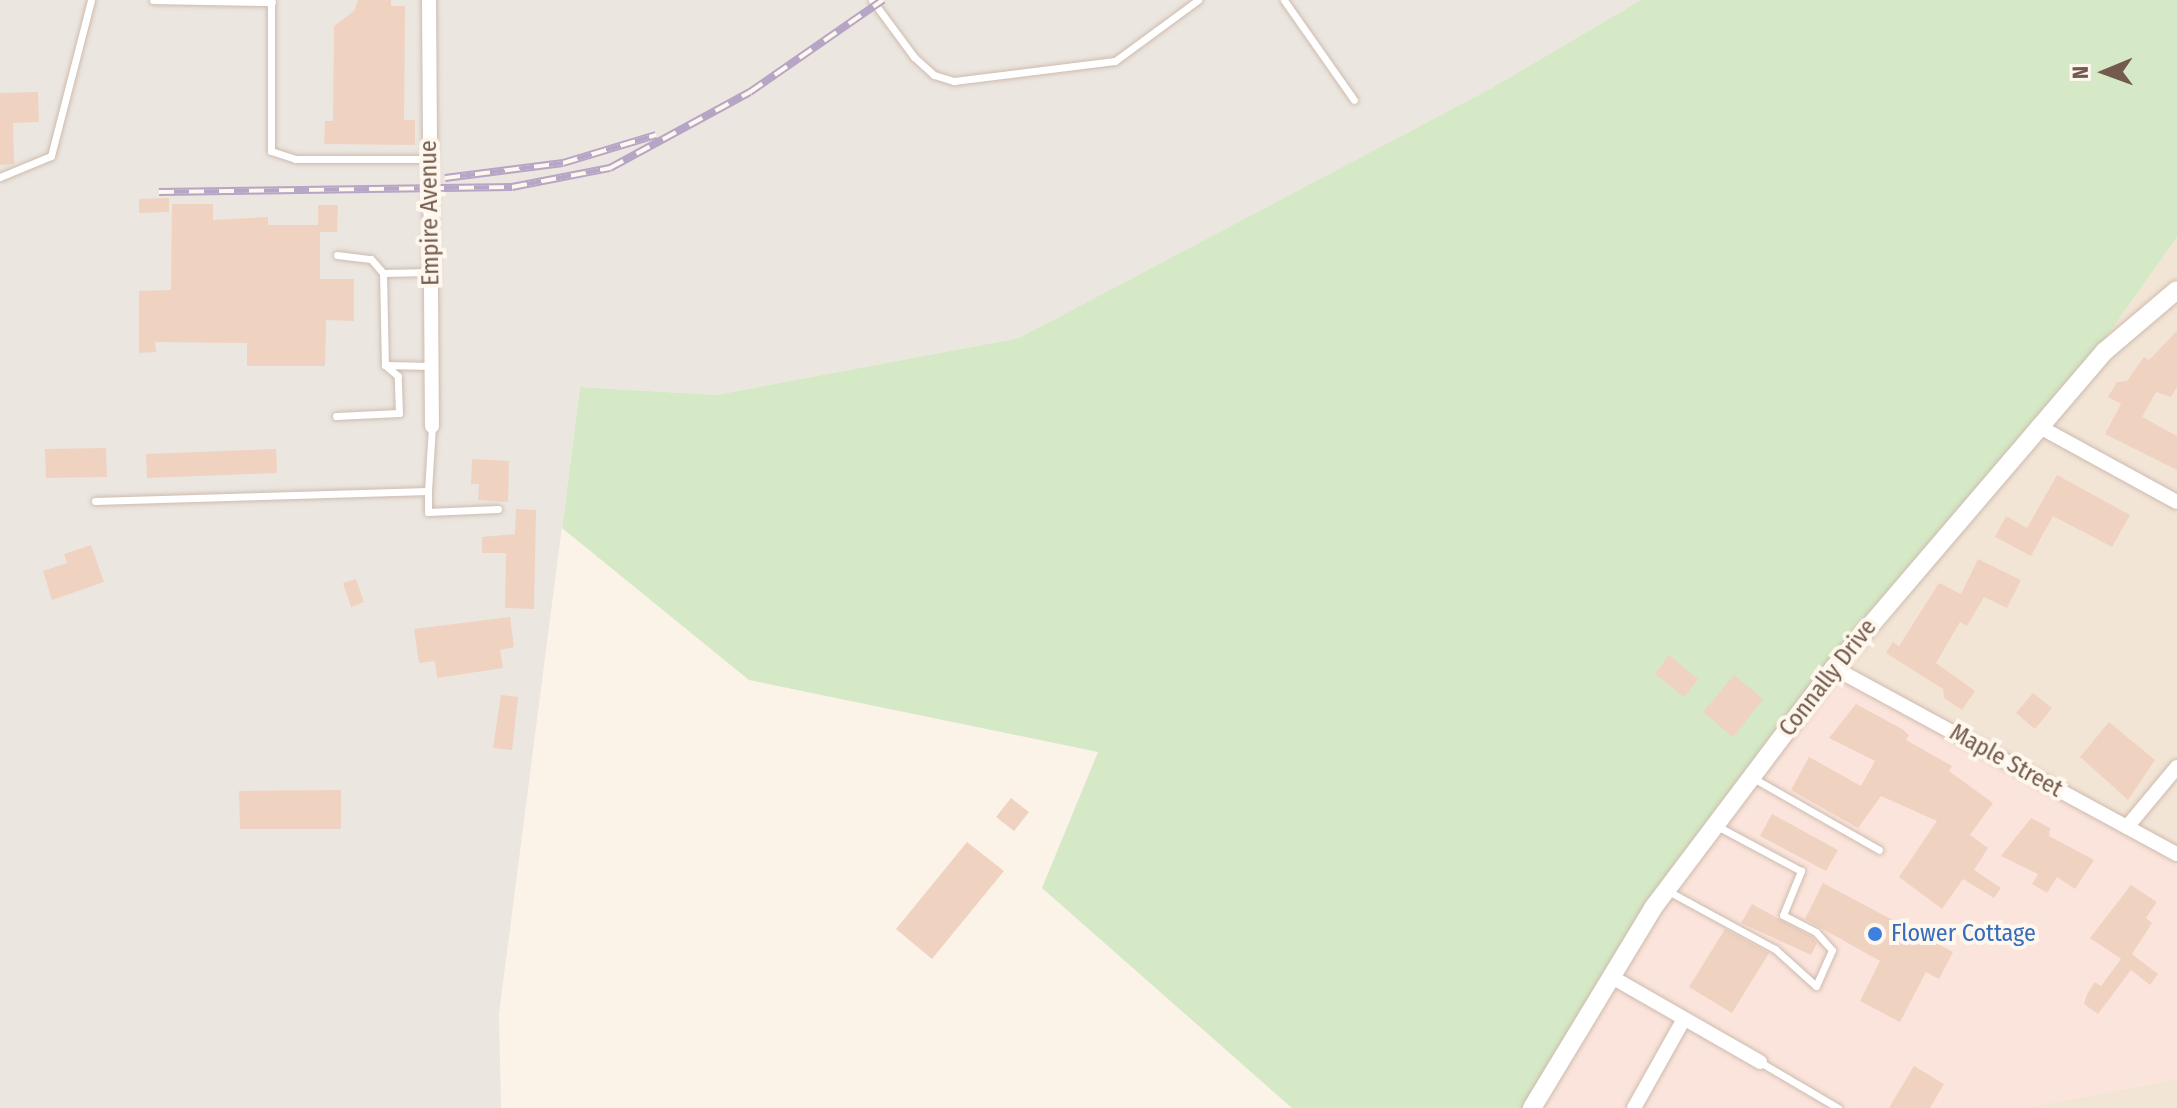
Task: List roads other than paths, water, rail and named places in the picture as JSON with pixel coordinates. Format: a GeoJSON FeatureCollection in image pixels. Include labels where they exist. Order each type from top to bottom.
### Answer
{"type":"FeatureCollection","features":[{"type":"Feature","properties":{"kind":"street","name":"Empire Avenue"},"geometry":{"type":"LineString","coordinates":[[429,0],[432,426]]}},
{"type":"Feature","properties":{"kind":"street","name":"Connally Drive"},"geometry":{"type":"LineString","coordinates":[[1532,1108],[1610,976],[1666,890],[1834,668],[2105,351],[2177,290]]}},
{"type":"Feature","properties":{"kind":"street"},"geometry":{"type":"LineString","coordinates":[[2038,426],[2177,502]]}},
{"type":"Feature","properties":{"kind":"street","name":"Maple Street"},"geometry":{"type":"LineString","coordinates":[[1834,668],[2177,854]]}},
{"type":"Feature","properties":{"kind":"street"},"geometry":{"type":"LineString","coordinates":[[2127,827],[2177,767]]}},
{"type":"Feature","properties":{"kind":"street"},"geometry":{"type":"LineString","coordinates":[[1610,976],[1760,1062]]}},
{"type":"Feature","properties":{"kind":"street"},"geometry":{"type":"LineString","coordinates":[[1634,1108],[1684,1019]]}},
{"type":"Feature","properties":{"kind":"lane"},"geometry":{"type":"LineString","coordinates":[[0,177],[51,156],[91,0]]}},
{"type":"Feature","properties":{"kind":"lane"},"geometry":{"type":"LineString","coordinates":[[153,0],[272,2],[271,151],[295,159],[429,159]]}},
{"type":"Feature","properties":{"kind":"lane"},"geometry":{"type":"LineString","coordinates":[[872,0],[914,57],[934,75],[954,81],[1115,61],[1198,0]]}},
{"type":"Feature","properties":{"kind":"lane"},"geometry":{"type":"LineString","coordinates":[[1284,0],[1354,100]]}},
{"type":"Feature","properties":{"kind":"lane"},"geometry":{"type":"LineString","coordinates":[[336,416],[399,413],[398,376],[385,365],[383,273],[371,259],[337,255]]}},
{"type":"Feature","properties":{"kind":"lane"},"geometry":{"type":"LineString","coordinates":[[383,273],[430,272]]}},
{"type":"Feature","properties":{"kind":"lane"},"geometry":{"type":"LineString","coordinates":[[385,365],[431,366]]}},
{"type":"Feature","properties":{"kind":"lane"},"geometry":{"type":"LineString","coordinates":[[432,426],[428,512],[498,509]]}},
{"type":"Feature","properties":{"kind":"lane"},"geometry":{"type":"LineString","coordinates":[[95,501],[428,491]]}},
{"type":"Feature","properties":{"kind":"lane"},"geometry":{"type":"LineString","coordinates":[[1751,777],[1879,850]]}},
{"type":"Feature","properties":{"kind":"lane"},"geometry":{"type":"LineString","coordinates":[[1666,890],[1775,949],[1816,986],[1832,950],[1816,932],[1783,915],[1801,871],[1715,825]]}},
{"type":"Feature","properties":{"kind":"lane"},"geometry":{"type":"LineString","coordinates":[[1760,1062],[1838,1108]]}},
{"type":"Feature","properties":{"kind":"railway"},"geometry":{"type":"LineString","coordinates":[[159,192],[512,187],[610,168],[750,92],[883,0]]}},
{"type":"Feature","properties":{"kind":"railway"},"geometry":{"type":"LineString","coordinates":[[445,178],[563,163],[656,135]]}},
{"type":"Feature","properties":{"kind":"place","name":"Flower Cottage"},"geometry":{"type":"Point","coordinates":[1875,934]}}]}
